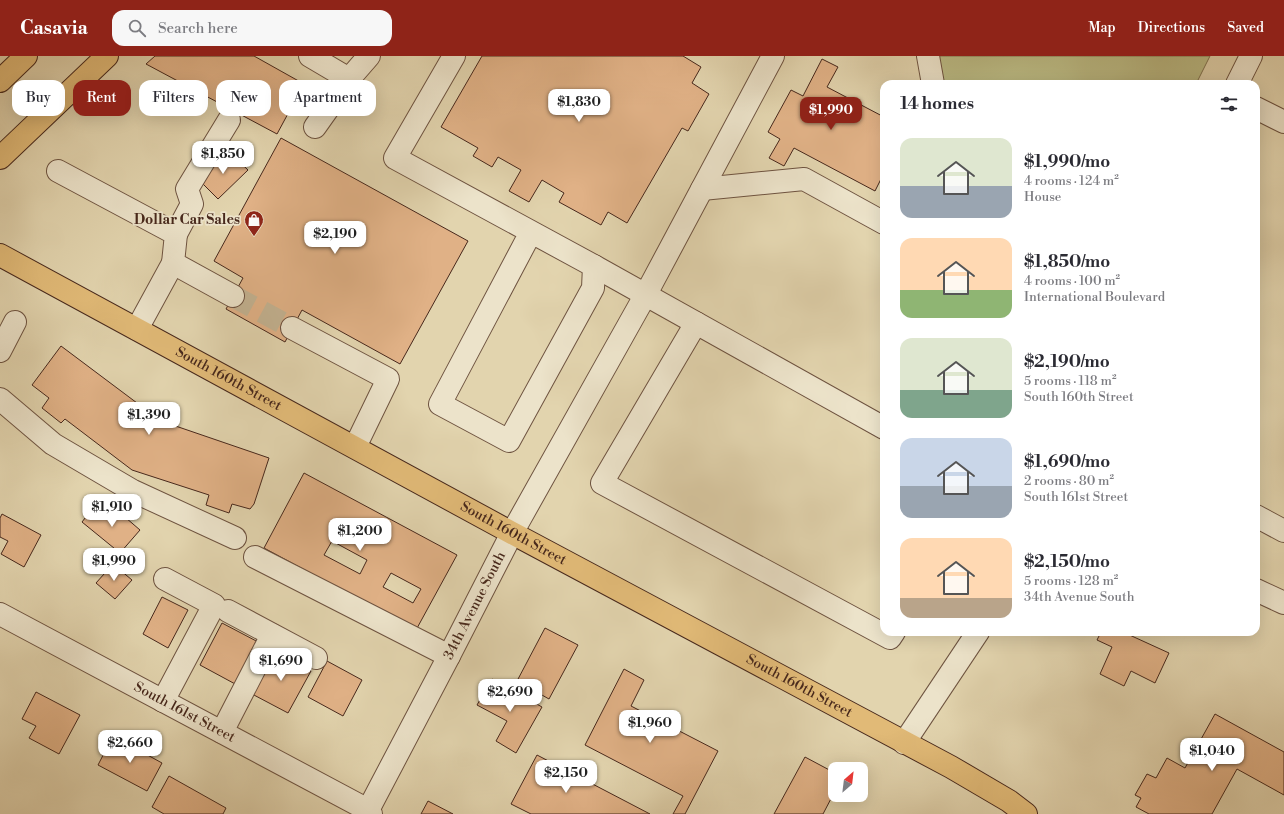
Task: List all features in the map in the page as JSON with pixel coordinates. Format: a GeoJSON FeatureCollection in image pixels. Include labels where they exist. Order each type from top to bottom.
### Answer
{"type":"FeatureCollection","features":[{"type":"Feature","properties":{"kind":"main road"},"geometry":{"type":"LineString","coordinates":[[0,81],[26,56]]}},
{"type":"Feature","properties":{"kind":"main road"},"geometry":{"type":"LineString","coordinates":[[0,158],[107,56]]}},
{"type":"Feature","properties":{"kind":"main road","name":"South 160th Street"},"geometry":{"type":"LineString","coordinates":[[0,255],[512,533],[904,743],[997,794],[1026,814]]}},
{"type":"Feature","properties":{"kind":"street"},"geometry":{"type":"LineString","coordinates":[[310,56],[349,79]]}},
{"type":"Feature","properties":{"kind":"street"},"geometry":{"type":"LineString","coordinates":[[315,127],[349,79],[369,56]]}},
{"type":"Feature","properties":{"kind":"street"},"geometry":{"type":"LineString","coordinates":[[454,56],[394,158],[646,294],[880,426]]}},
{"type":"Feature","properties":{"kind":"street","name":"34th Avenue South"},"geometry":{"type":"LineString","coordinates":[[369,813],[512,533],[646,294],[773,56]]}},
{"type":"Feature","properties":{"kind":"street"},"geometry":{"type":"LineString","coordinates":[[928,56],[932,80]]}},
{"type":"Feature","properties":{"kind":"street"},"geometry":{"type":"LineString","coordinates":[[1239,80],[1251,56]]}},
{"type":"Feature","properties":{"kind":"street"},"geometry":{"type":"LineString","coordinates":[[1260,110],[1284,122]]}},
{"type":"Feature","properties":{"kind":"street"},"geometry":{"type":"LineString","coordinates":[[136,329],[172,263],[176,234],[192,204],[187,189],[229,120]]}},
{"type":"Feature","properties":{"kind":"street"},"geometry":{"type":"LineString","coordinates":[[58,171],[176,234]]}},
{"type":"Feature","properties":{"kind":"street"},"geometry":{"type":"LineString","coordinates":[[702,189],[804,178],[880,221]]}},
{"type":"Feature","properties":{"kind":"street"},"geometry":{"type":"LineString","coordinates":[[531,232],[440,404],[509,441],[593,288],[594,266]]}},
{"type":"Feature","properties":{"kind":"street"},"geometry":{"type":"LineString","coordinates":[[172,263],[233,296]]}},
{"type":"Feature","properties":{"kind":"street"},"geometry":{"type":"LineString","coordinates":[[0,351],[15,322]]}},
{"type":"Feature","properties":{"kind":"street"},"geometry":{"type":"LineString","coordinates":[[696,323],[602,483],[880,633]]}},
{"type":"Feature","properties":{"kind":"street"},"geometry":{"type":"LineString","coordinates":[[292,328],[388,380],[355,447]]}},
{"type":"Feature","properties":{"kind":"street"},"geometry":{"type":"LineString","coordinates":[[0,399],[54,444],[133,491],[235,538]]}},
{"type":"Feature","properties":{"kind":"street"},"geometry":{"type":"LineString","coordinates":[[1260,518],[1284,531]]}},
{"type":"Feature","properties":{"kind":"street"},"geometry":{"type":"LineString","coordinates":[[255,557],[449,656]]}},
{"type":"Feature","properties":{"kind":"street"},"geometry":{"type":"LineString","coordinates":[[163,701],[214,605],[165,579]]}},
{"type":"Feature","properties":{"kind":"street"},"geometry":{"type":"LineString","coordinates":[[1260,592],[1284,603]]}},
{"type":"Feature","properties":{"kind":"street"},"geometry":{"type":"LineString","coordinates":[[228,611],[316,658]]}},
{"type":"Feature","properties":{"kind":"street","name":"South 161st Street"},"geometry":{"type":"LineString","coordinates":[[0,614],[222,732],[369,813]]}},
{"type":"Feature","properties":{"kind":"street"},"geometry":{"type":"LineString","coordinates":[[222,732],[272,635]]}},
{"type":"Feature","properties":{"kind":"street"},"geometry":{"type":"LineString","coordinates":[[904,743],[975,636]]}},
{"type":"Feature","properties":{"kind":"green space"},"geometry":{"type":"Polygon","coordinates":[[[939,56],[1210,56],[1198,80],[943,80],[939,56]]]}},
{"type":"Feature","properties":{"kind":"building"},"geometry":{"type":"Polygon","coordinates":[[[155,56],[254,56],[297,80],[279,80],[279,116],[287,116],[277,134],[243,116],[271,116],[271,80],[216,80],[216,101],[208,97],[208,80],[176,80],[146,64],[155,56]]]}},
{"type":"Feature","properties":{"kind":"building"},"geometry":{"type":"Polygon","coordinates":[[[482,56],[683,56],[701,67],[692,83],[709,94],[688,131],[682,128],[627,223],[608,212],[601,225],[559,202],[564,193],[542,180],[529,202],[509,191],[521,170],[498,157],[492,167],[473,156],[478,148],[441,127],[482,56]]]}},
{"type":"Feature","properties":{"kind":"building"},"geometry":{"type":"Polygon","coordinates":[[[822,59],[838,67],[827,87],[880,115],[880,181],[875,191],[794,148],[784,166],[769,158],[780,139],[768,132],[791,90],[803,96],[822,59]]]}},
{"type":"Feature","properties":{"kind":"building"},"geometry":{"type":"Polygon","coordinates":[[[281,138],[468,241],[400,364],[302,310],[285,342],[226,309],[243,278],[214,261],[281,138]]]}},
{"type":"Feature","properties":{"kind":"building"},"geometry":{"type":"Polygon","coordinates":[[[228,151],[248,170],[218,199],[199,180],[228,151]]]}},
{"type":"Feature","properties":{"kind":"building"},"geometry":{"type":"Polygon","coordinates":[[[61,346],[161,421],[269,458],[254,504],[250,509],[232,504],[229,513],[206,505],[209,495],[132,470],[65,419],[61,423],[42,408],[49,398],[32,385],[61,346]]]}},
{"type":"Feature","properties":{"kind":"building"},"geometry":{"type":"Polygon","coordinates":[[[304,473],[457,555],[416,630],[264,548],[304,473]],[[332,541],[324,555],[360,574],[367,560],[332,541]],[[391,573],[383,587],[413,603],[421,589],[391,573]]]}},
{"type":"Feature","properties":{"kind":"building"},"geometry":{"type":"Polygon","coordinates":[[[111,505],[140,530],[120,553],[82,522],[92,509],[101,517],[111,505]]]}},
{"type":"Feature","properties":{"kind":"building"},"geometry":{"type":"Polygon","coordinates":[[[2,514],[41,535],[24,567],[1,554],[8,541],[0,537],[0,518],[2,514]]]}},
{"type":"Feature","properties":{"kind":"building"},"geometry":{"type":"Polygon","coordinates":[[[113,564],[132,580],[115,599],[96,583],[113,564]]]}},
{"type":"Feature","properties":{"kind":"building"},"geometry":{"type":"Polygon","coordinates":[[[162,597],[188,610],[168,648],[143,634],[162,597]]]}},
{"type":"Feature","properties":{"kind":"building"},"geometry":{"type":"Polygon","coordinates":[[[222,623],[260,643],[237,685],[200,665],[222,623]]]}},
{"type":"Feature","properties":{"kind":"building"},"geometry":{"type":"Polygon","coordinates":[[[545,628],[578,645],[549,699],[517,681],[545,628]]]}},
{"type":"Feature","properties":{"kind":"building"},"geometry":{"type":"Polygon","coordinates":[[[1099,636],[1132,636],[1169,653],[1155,683],[1131,671],[1124,686],[1100,674],[1112,647],[1097,640],[1099,636]]]}},
{"type":"Feature","properties":{"kind":"building"},"geometry":{"type":"Polygon","coordinates":[[[274,651],[311,671],[288,713],[252,694],[274,651]]]}},
{"type":"Feature","properties":{"kind":"building"},"geometry":{"type":"Polygon","coordinates":[[[327,661],[362,680],[343,716],[308,697],[327,661]]]}},
{"type":"Feature","properties":{"kind":"building"},"geometry":{"type":"Polygon","coordinates":[[[624,669],[644,680],[631,706],[718,751],[685,814],[673,814],[683,796],[585,745],[624,669]]]}},
{"type":"Feature","properties":{"kind":"building"},"geometry":{"type":"Polygon","coordinates":[[[492,679],[542,707],[516,753],[496,741],[507,721],[477,705],[492,679]]]}},
{"type":"Feature","properties":{"kind":"building"},"geometry":{"type":"Polygon","coordinates":[[[36,692],[80,715],[59,754],[29,738],[36,726],[22,719],[36,692]]]}},
{"type":"Feature","properties":{"kind":"building"},"geometry":{"type":"Polygon","coordinates":[[[1215,714],[1284,752],[1284,795],[1237,769],[1212,814],[1149,814],[1136,807],[1141,798],[1135,795],[1147,774],[1156,778],[1167,758],[1185,768],[1215,714]]]}},
{"type":"Feature","properties":{"kind":"building"},"geometry":{"type":"Polygon","coordinates":[[[113,736],[162,763],[147,791],[98,765],[113,736]]]}},
{"type":"Feature","properties":{"kind":"building"},"geometry":{"type":"Polygon","coordinates":[[[537,755],[650,814],[531,814],[511,804],[537,755]]]}},
{"type":"Feature","properties":{"kind":"building"},"geometry":{"type":"Polygon","coordinates":[[[805,757],[828,769],[828,802],[829,802],[823,814],[774,814],[805,757]]]}},
{"type":"Feature","properties":{"kind":"building"},"geometry":{"type":"Polygon","coordinates":[[[169,776],[226,808],[223,814],[164,814],[152,807],[169,776]]]}},
{"type":"Feature","properties":{"kind":"building"},"geometry":{"type":"Polygon","coordinates":[[[428,801],[453,814],[421,814],[428,801]]]}},
{"type":"Feature","properties":{"kind":"tunnel"},"geometry":{"type":"LineString","coordinates":[[233,296],[292,328]]}},
{"type":"Feature","properties":{"kind":"place","name":"Dollar Car Sales"},"geometry":{"type":"Point","coordinates":[254,237]}}]}
